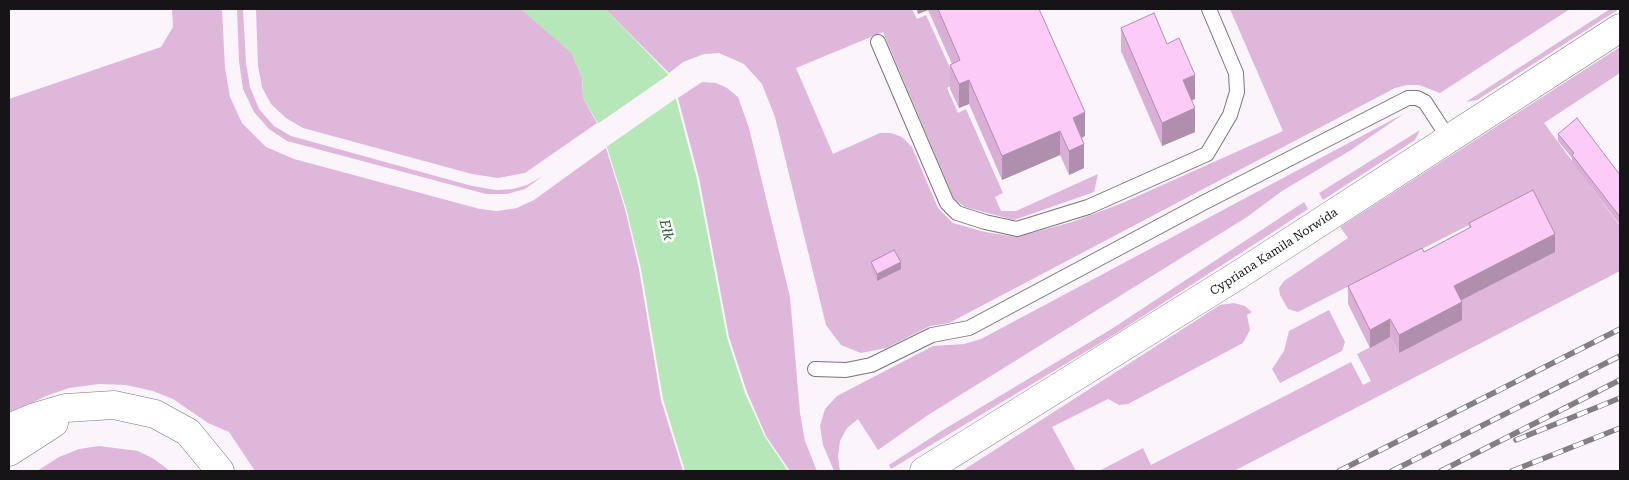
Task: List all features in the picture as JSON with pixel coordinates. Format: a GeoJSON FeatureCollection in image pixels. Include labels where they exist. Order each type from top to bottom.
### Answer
{"type":"FeatureCollection","features":[{"type":"Feature","properties":{"kind":"street","name":"Cypriana Kamila Norwida"},"geometry":{"type":"LineString","coordinates":[[924,471],[1240,274],[1620,28]]}},
{"type":"Feature","properties":{"kind":"street"},"geometry":{"type":"LineString","coordinates":[[9,452],[65,416],[91,405]]}},
{"type":"Feature","properties":{"kind":"street"},"geometry":{"type":"LineString","coordinates":[[9,428],[42,415],[91,405],[114,405],[155,414],[188,432],[220,471]]}},
{"type":"Feature","properties":{"kind":"lane"},"geometry":{"type":"LineString","coordinates":[[878,42],[947,203],[957,213],[1017,229],[1088,207],[1207,154],[1230,115],[1237,92],[1236,73],[1209,9]]}},
{"type":"Feature","properties":{"kind":"lane"},"geometry":{"type":"LineString","coordinates":[[815,369],[846,370],[872,365],[932,335],[970,328],[1211,199],[1408,98],[1417,98],[1425,102],[1448,139]]}},
{"type":"Feature","properties":{"kind":"shaded area"},"geometry":{"type":"Polygon","coordinates":[[[172,9],[222,9],[225,68],[230,97],[242,123],[266,147],[294,159],[480,209],[497,211],[517,208],[534,200],[606,148],[625,209],[639,269],[661,400],[683,471],[255,471],[229,432],[208,423],[173,399],[153,391],[126,385],[99,384],[69,388],[46,396],[9,414],[9,99],[161,47],[173,27],[172,9]]]}},
{"type":"Feature","properties":{"kind":"shaded area"},"geometry":{"type":"Polygon","coordinates":[[[237,9],[243,9],[246,63],[250,87],[259,109],[274,126],[291,136],[472,186],[496,190],[513,189],[527,185],[543,176],[525,189],[507,194],[486,194],[287,141],[269,129],[254,112],[243,89],[239,61],[237,9]]]}},
{"type":"Feature","properties":{"kind":"shaded area"},"geometry":{"type":"Polygon","coordinates":[[[256,9],[521,9],[571,52],[582,77],[583,98],[597,123],[525,173],[498,178],[472,174],[303,128],[286,118],[271,104],[262,87],[258,66],[256,9]]]}},
{"type":"Feature","properties":{"kind":"shaded area"},"geometry":{"type":"Polygon","coordinates":[[[605,9],[912,9],[917,19],[926,15],[957,83],[947,88],[958,113],[966,109],[1003,193],[995,197],[1001,211],[1016,211],[1098,174],[1094,192],[1014,220],[965,207],[954,199],[883,32],[796,68],[833,154],[880,133],[891,133],[902,137],[912,147],[938,208],[953,223],[985,232],[1017,237],[1072,222],[1120,204],[1283,131],[1230,9],[1570,9],[1440,93],[1419,85],[1395,88],[949,323],[930,326],[886,348],[861,353],[841,345],[826,325],[775,117],[762,84],[744,64],[719,53],[704,54],[683,62],[669,73],[605,9]]]}},
{"type":"Feature","properties":{"kind":"shaded area"},"geometry":{"type":"Polygon","coordinates":[[[1610,9],[1619,9],[1477,100],[1466,102],[1610,9]]]}},
{"type":"Feature","properties":{"kind":"shaded area"},"geometry":{"type":"Polygon","coordinates":[[[1620,47],[1620,73],[1544,123],[1620,226],[1620,271],[1234,471],[1099,471],[1143,448],[1151,465],[1351,362],[1363,385],[1371,381],[1357,354],[1390,337],[1399,353],[1454,304],[1526,196],[1298,312],[1288,309],[1280,295],[1279,288],[1284,281],[1348,238],[1340,227],[1620,47]]]}},
{"type":"Feature","properties":{"kind":"shaded area"},"geometry":{"type":"Polygon","coordinates":[[[702,82],[716,83],[727,88],[738,97],[749,128],[790,297],[800,413],[805,441],[817,471],[790,471],[766,436],[747,392],[729,337],[699,178],[678,98],[702,82]]]}},
{"type":"Feature","properties":{"kind":"shaded area"},"geometry":{"type":"Polygon","coordinates":[[[1405,113],[1351,150],[1282,191],[1247,217],[928,415],[878,450],[858,419],[847,428],[840,441],[838,457],[840,471],[834,471],[823,445],[820,426],[825,409],[837,396],[933,346],[964,344],[981,339],[1405,113]]]}},
{"type":"Feature","properties":{"kind":"shaded area"},"geometry":{"type":"Polygon","coordinates":[[[1420,130],[1415,140],[1323,200],[1319,193],[1420,130]]]}},
{"type":"Feature","properties":{"kind":"shaded area"},"geometry":{"type":"Polygon","coordinates":[[[1304,202],[1308,209],[1264,238],[1112,336],[891,469],[889,465],[943,430],[1110,330],[1304,202]]]}},
{"type":"Feature","properties":{"kind":"shaded area"},"geometry":{"type":"Polygon","coordinates":[[[1234,303],[1245,306],[1252,312],[1247,315],[1250,330],[1243,343],[1128,404],[1119,405],[1108,399],[1052,427],[1076,471],[962,471],[1220,305],[1234,303]]]}},
{"type":"Feature","properties":{"kind":"shaded area"},"geometry":{"type":"Polygon","coordinates":[[[1329,310],[1345,342],[1342,351],[1280,383],[1272,369],[1284,351],[1289,331],[1329,310]]]}},
{"type":"Feature","properties":{"kind":"shaded area"},"geometry":{"type":"Polygon","coordinates":[[[99,446],[138,451],[154,459],[170,471],[37,471],[59,457],[79,449],[99,446]]]}},
{"type":"Feature","properties":{"kind":"water","name":"Ełk"},"geometry":{"type":"Polygon","coordinates":[[[521,9],[605,9],[670,76],[697,179],[727,337],[745,393],[765,437],[788,471],[685,471],[663,399],[641,269],[626,208],[601,128],[583,98],[582,77],[571,53],[521,9]]]}},
{"type":"Feature","properties":{"kind":"pier"},"geometry":{"type":"Polygon","coordinates":[[[671,73],[678,97],[605,148],[596,125],[671,73]]]}},
{"type":"Feature","properties":{"kind":"building"},"geometry":{"type":"Polygon","coordinates":[[[938,9],[1039,9],[1085,112],[1073,118],[1084,144],[1069,151],[1060,131],[1002,156],[969,80],[959,84],[950,65],[960,60],[938,9]]]}},
{"type":"Feature","properties":{"kind":"building"},"geometry":{"type":"Polygon","coordinates":[[[1154,13],[1167,44],[1179,38],[1195,75],[1183,80],[1195,108],[1162,123],[1121,28],[1154,13]]]}},
{"type":"Feature","properties":{"kind":"building"},"geometry":{"type":"Polygon","coordinates":[[[1577,118],[1620,175],[1620,217],[1558,134],[1577,118]]]}},
{"type":"Feature","properties":{"kind":"building"},"geometry":{"type":"Polygon","coordinates":[[[1533,190],[1555,234],[1454,286],[1462,302],[1399,335],[1390,319],[1370,330],[1348,286],[1422,248],[1424,252],[1471,227],[1469,223],[1533,190]]]}},
{"type":"Feature","properties":{"kind":"building"},"geometry":{"type":"Polygon","coordinates":[[[894,250],[901,262],[877,274],[871,262],[894,250]]]}},
{"type":"Feature","properties":{"kind":"railway"},"geometry":{"type":"LineString","coordinates":[[1339,471],[1620,329]]}},
{"type":"Feature","properties":{"kind":"railway"},"geometry":{"type":"LineString","coordinates":[[1392,471],[1620,356]]}},
{"type":"Feature","properties":{"kind":"railway"},"geometry":{"type":"LineString","coordinates":[[1441,471],[1620,380]]}},
{"type":"Feature","properties":{"kind":"railway"},"geometry":{"type":"LineString","coordinates":[[1516,440],[1620,398]]}},
{"type":"Feature","properties":{"kind":"railway"},"geometry":{"type":"LineString","coordinates":[[1512,471],[1620,428]]}}]}
